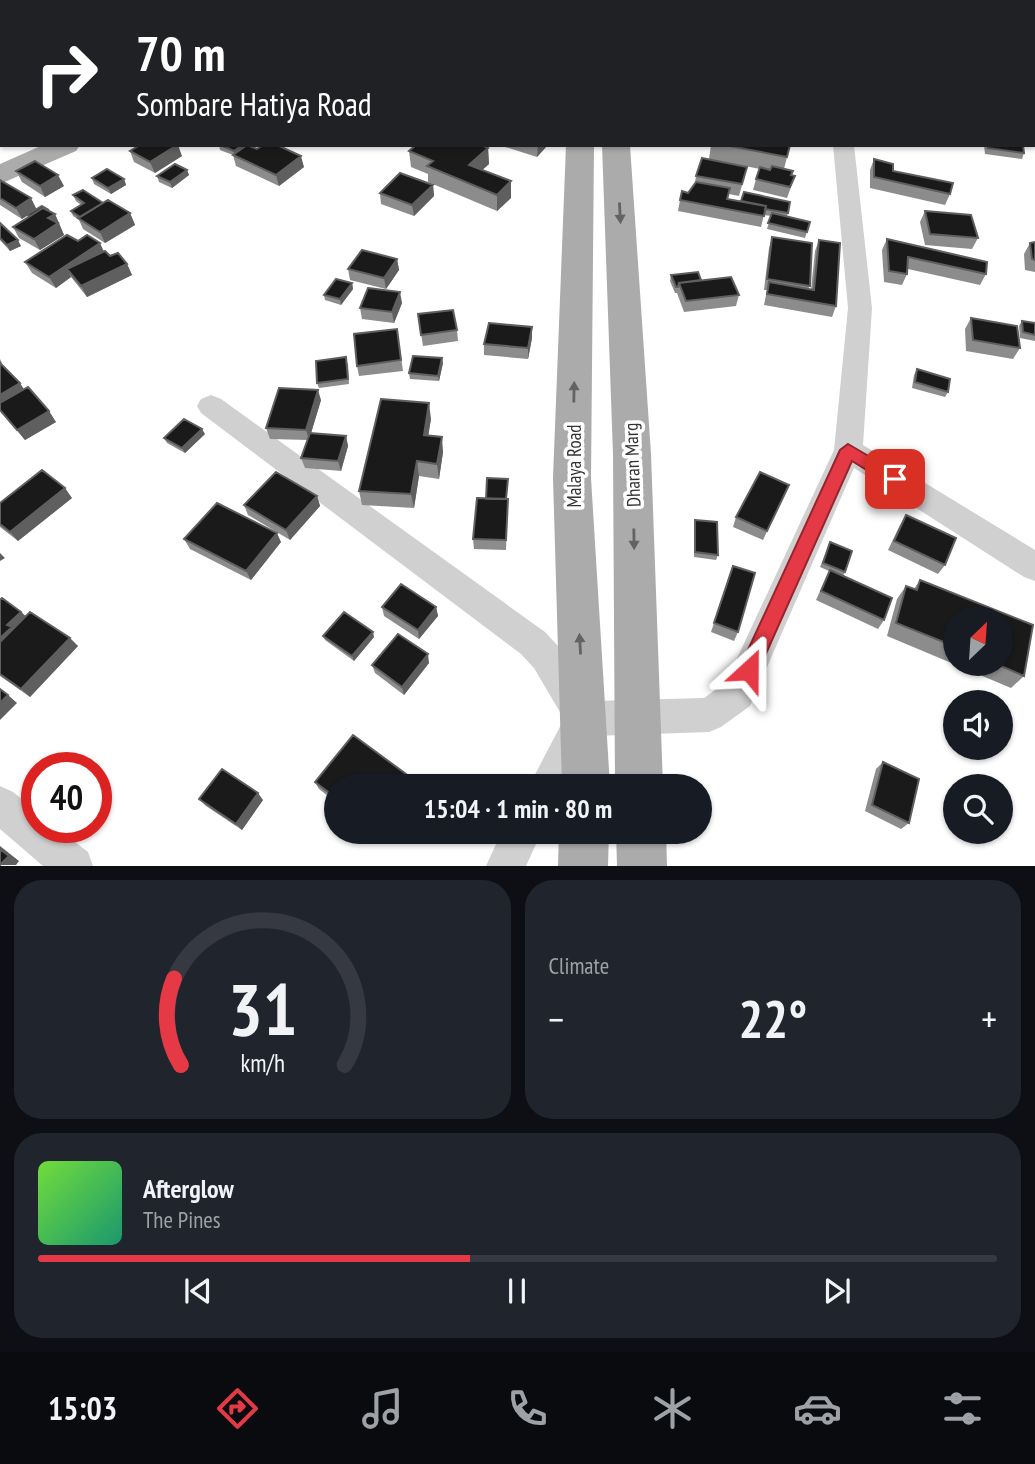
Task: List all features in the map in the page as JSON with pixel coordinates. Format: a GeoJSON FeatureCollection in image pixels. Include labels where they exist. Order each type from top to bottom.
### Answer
{"type":"FeatureCollection","features":[{"type":"Feature","properties":{"kind":"main road"},"geometry":{"type":"LineString","coordinates":[[0,175],[62,147]]}},
{"type":"Feature","properties":{"kind":"main road","name":"Malaya Road"},"geometry":{"type":"LineString","coordinates":[[580,147],[572,478],[585,774]]}},
{"type":"Feature","properties":{"kind":"main road","name":"Dharan Marg"},"geometry":{"type":"LineString","coordinates":[[616,147],[632,454],[639,774]]}},
{"type":"Feature","properties":{"kind":"main road"},"geometry":{"type":"LineString","coordinates":[[583,866],[584,844]]}},
{"type":"Feature","properties":{"kind":"main road"},"geometry":{"type":"LineString","coordinates":[[641,844],[642,866]]}},
{"type":"Feature","properties":{"kind":"street"},"geometry":{"type":"LineString","coordinates":[[583,719],[637,715],[709,715],[738,694],[848,450],[860,308],[843,147]]}},
{"type":"Feature","properties":{"kind":"street"},"geometry":{"type":"LineString","coordinates":[[211,406],[533,643],[546,657],[583,719]]}},
{"type":"Feature","properties":{"kind":"street"},"geometry":{"type":"LineString","coordinates":[[848,450],[1035,567]]}},
{"type":"Feature","properties":{"kind":"street"},"geometry":{"type":"LineString","coordinates":[[553,774],[583,719]]}},
{"type":"Feature","properties":{"kind":"street"},"geometry":{"type":"LineString","coordinates":[[0,804],[74,866]]}},
{"type":"Feature","properties":{"kind":"street"},"geometry":{"type":"LineString","coordinates":[[505,866],[516,844]]}},
{"type":"Feature","properties":{"kind":"building"},"geometry":{"type":"Polygon","coordinates":[[[137,147],[174,147],[150,162],[130,151],[137,147]]]}},
{"type":"Feature","properties":{"kind":"building"},"geometry":{"type":"Polygon","coordinates":[[[244,147],[281,147],[301,156],[276,175],[233,155],[244,147]]]}},
{"type":"Feature","properties":{"kind":"building"},"geometry":{"type":"Polygon","coordinates":[[[414,147],[486,147],[488,148],[469,165],[511,181],[497,195],[427,166],[433,161],[409,151],[414,147]]]}},
{"type":"Feature","properties":{"kind":"building"},"geometry":{"type":"Polygon","coordinates":[[[735,147],[790,147],[787,157],[735,147]]]}},
{"type":"Feature","properties":{"kind":"building"},"geometry":{"type":"Polygon","coordinates":[[[1023,147],[1024,153],[988,148],[1023,147]]]}},
{"type":"Feature","properties":{"kind":"building"},"geometry":{"type":"Polygon","coordinates":[[[702,158],[747,167],[742,184],[696,176],[702,158]]]}},
{"type":"Feature","properties":{"kind":"building"},"geometry":{"type":"Polygon","coordinates":[[[874,159],[893,164],[893,171],[953,183],[950,194],[874,177],[874,159]]]}},
{"type":"Feature","properties":{"kind":"building"},"geometry":{"type":"Polygon","coordinates":[[[35,161],[58,175],[40,186],[16,171],[35,161]]]}},
{"type":"Feature","properties":{"kind":"building"},"geometry":{"type":"Polygon","coordinates":[[[175,164],[187,170],[170,182],[157,176],[175,164]]]}},
{"type":"Feature","properties":{"kind":"building"},"geometry":{"type":"Polygon","coordinates":[[[772,166],[793,171],[791,175],[795,176],[790,187],[756,179],[760,167],[770,170],[772,166]]]}},
{"type":"Feature","properties":{"kind":"building"},"geometry":{"type":"Polygon","coordinates":[[[107,169],[124,179],[108,188],[92,178],[107,169]]]}},
{"type":"Feature","properties":{"kind":"building"},"geometry":{"type":"Polygon","coordinates":[[[400,173],[433,185],[412,205],[380,193],[400,173]]]}},
{"type":"Feature","properties":{"kind":"building"},"geometry":{"type":"Polygon","coordinates":[[[0,180],[31,198],[16,208],[0,198],[0,180]]]}},
{"type":"Feature","properties":{"kind":"building"},"geometry":{"type":"Polygon","coordinates":[[[696,182],[730,188],[727,199],[766,206],[764,216],[680,200],[682,191],[688,193],[696,182]]]}},
{"type":"Feature","properties":{"kind":"building"},"geometry":{"type":"Polygon","coordinates":[[[83,190],[103,203],[80,217],[71,211],[84,203],[73,195],[83,190]]]}},
{"type":"Feature","properties":{"kind":"building"},"geometry":{"type":"Polygon","coordinates":[[[744,192],[790,202],[788,213],[741,201],[744,192]]]}},
{"type":"Feature","properties":{"kind":"building"},"geometry":{"type":"Polygon","coordinates":[[[108,200],[130,213],[100,232],[78,218],[108,200]]]}},
{"type":"Feature","properties":{"kind":"building"},"geometry":{"type":"Polygon","coordinates":[[[42,206],[49,210],[43,208],[30,216],[27,215],[42,206]]]}},
{"type":"Feature","properties":{"kind":"building"},"geometry":{"type":"Polygon","coordinates":[[[43,208],[55,214],[48,218],[58,223],[34,239],[13,227],[43,208]]]}},
{"type":"Feature","properties":{"kind":"building"},"geometry":{"type":"Polygon","coordinates":[[[925,211],[971,215],[978,238],[930,234],[925,211]]]}},
{"type":"Feature","properties":{"kind":"building"},"geometry":{"type":"Polygon","coordinates":[[[772,213],[810,222],[807,232],[768,223],[772,213]]]}},
{"type":"Feature","properties":{"kind":"building"},"geometry":{"type":"Polygon","coordinates":[[[0,223],[18,240],[7,245],[0,238],[0,223]]]}},
{"type":"Feature","properties":{"kind":"building"},"geometry":{"type":"Polygon","coordinates":[[[67,235],[78,241],[87,235],[100,243],[49,277],[25,262],[67,235]]]}},
{"type":"Feature","properties":{"kind":"building"},"geometry":{"type":"Polygon","coordinates":[[[772,237],[812,243],[810,286],[767,279],[772,237]]]}},
{"type":"Feature","properties":{"kind":"building"},"geometry":{"type":"Polygon","coordinates":[[[887,239],[987,262],[986,274],[908,257],[907,274],[889,271],[887,239]]]}},
{"type":"Feature","properties":{"kind":"building"},"geometry":{"type":"Polygon","coordinates":[[[819,240],[840,243],[836,306],[767,294],[769,282],[814,290],[819,240]]]}},
{"type":"Feature","properties":{"kind":"building"},"geometry":{"type":"Polygon","coordinates":[[[1035,242],[1035,260],[1032,259],[1030,243],[1035,242]]]}},
{"type":"Feature","properties":{"kind":"building"},"geometry":{"type":"Polygon","coordinates":[[[362,250],[397,259],[384,278],[348,269],[362,250]]]}},
{"type":"Feature","properties":{"kind":"building"},"geometry":{"type":"Polygon","coordinates":[[[105,251],[110,256],[118,253],[127,264],[81,286],[67,269],[105,251]]]}},
{"type":"Feature","properties":{"kind":"building"},"geometry":{"type":"Polygon","coordinates":[[[698,272],[701,280],[679,283],[678,287],[671,275],[698,272]]]}},
{"type":"Feature","properties":{"kind":"building"},"geometry":{"type":"Polygon","coordinates":[[[731,277],[739,295],[686,301],[679,283],[731,277]]]}},
{"type":"Feature","properties":{"kind":"building"},"geometry":{"type":"Polygon","coordinates":[[[336,279],[352,283],[340,299],[324,295],[336,279]]]}},
{"type":"Feature","properties":{"kind":"building"},"geometry":{"type":"Polygon","coordinates":[[[368,288],[400,292],[392,312],[360,308],[368,288]]]}},
{"type":"Feature","properties":{"kind":"building"},"geometry":{"type":"Polygon","coordinates":[[[453,310],[457,330],[421,335],[418,314],[453,310]]]}},
{"type":"Feature","properties":{"kind":"building"},"geometry":{"type":"Polygon","coordinates":[[[971,318],[1017,326],[1020,348],[973,340],[971,318]]]}},
{"type":"Feature","properties":{"kind":"building"},"geometry":{"type":"Polygon","coordinates":[[[1022,321],[1035,323],[1035,335],[1023,332],[1022,321]]]}},
{"type":"Feature","properties":{"kind":"building"},"geometry":{"type":"Polygon","coordinates":[[[489,323],[532,327],[528,348],[484,344],[489,323]]]}},
{"type":"Feature","properties":{"kind":"building"},"geometry":{"type":"Polygon","coordinates":[[[397,329],[401,360],[357,366],[354,334],[397,329]]]}},
{"type":"Feature","properties":{"kind":"building"},"geometry":{"type":"Polygon","coordinates":[[[413,356],[442,358],[438,376],[409,373],[413,356]]]}},
{"type":"Feature","properties":{"kind":"building"},"geometry":{"type":"Polygon","coordinates":[[[346,357],[348,379],[317,383],[316,361],[346,357]]]}},
{"type":"Feature","properties":{"kind":"building"},"geometry":{"type":"Polygon","coordinates":[[[0,363],[20,383],[0,395],[0,363]]]}},
{"type":"Feature","properties":{"kind":"building"},"geometry":{"type":"Polygon","coordinates":[[[917,369],[950,379],[948,392],[915,382],[917,369]]]}},
{"type":"Feature","properties":{"kind":"building"},"geometry":{"type":"Polygon","coordinates":[[[28,387],[49,411],[17,430],[0,410],[0,403],[28,387]]]}},
{"type":"Feature","properties":{"kind":"building"},"geometry":{"type":"Polygon","coordinates":[[[279,388],[318,390],[306,430],[266,428],[279,388]]]}},
{"type":"Feature","properties":{"kind":"building"},"geometry":{"type":"Polygon","coordinates":[[[381,399],[429,403],[424,435],[442,437],[437,464],[417,461],[411,494],[359,491],[381,399]]]}},
{"type":"Feature","properties":{"kind":"building"},"geometry":{"type":"Polygon","coordinates":[[[184,419],[202,429],[182,448],[164,438],[184,419]]]}},
{"type":"Feature","properties":{"kind":"building"},"geometry":{"type":"Polygon","coordinates":[[[310,433],[346,436],[338,461],[301,458],[310,433]]]}},
{"type":"Feature","properties":{"kind":"building"},"geometry":{"type":"Polygon","coordinates":[[[42,470],[65,488],[10,532],[0,524],[0,503],[42,470]]]}},
{"type":"Feature","properties":{"kind":"building"},"geometry":{"type":"Polygon","coordinates":[[[276,472],[317,496],[286,530],[244,505],[276,472]]]}},
{"type":"Feature","properties":{"kind":"building"},"geometry":{"type":"Polygon","coordinates":[[[760,472],[789,485],[767,531],[736,517],[760,472]]]}},
{"type":"Feature","properties":{"kind":"building"},"geometry":{"type":"Polygon","coordinates":[[[487,478],[508,479],[506,499],[486,499],[487,478]]]}},
{"type":"Feature","properties":{"kind":"building"},"geometry":{"type":"Polygon","coordinates":[[[477,498],[508,499],[506,540],[473,539],[477,498]]]}},
{"type":"Feature","properties":{"kind":"building"},"geometry":{"type":"Polygon","coordinates":[[[217,503],[277,533],[246,571],[184,539],[217,503]]]}},
{"type":"Feature","properties":{"kind":"building"},"geometry":{"type":"Polygon","coordinates":[[[906,515],[956,538],[945,565],[894,541],[906,515]]]}},
{"type":"Feature","properties":{"kind":"building"},"geometry":{"type":"Polygon","coordinates":[[[695,520],[717,522],[718,555],[695,552],[695,520]]]}},
{"type":"Feature","properties":{"kind":"building"},"geometry":{"type":"Polygon","coordinates":[[[830,542],[852,551],[845,572],[823,563],[830,542]]]}},
{"type":"Feature","properties":{"kind":"building"},"geometry":{"type":"Polygon","coordinates":[[[733,566],[755,573],[738,632],[714,623],[733,566]]]}},
{"type":"Feature","properties":{"kind":"building"},"geometry":{"type":"Polygon","coordinates":[[[830,570],[892,598],[884,620],[821,591],[830,570]]]}},
{"type":"Feature","properties":{"kind":"building"},"geometry":{"type":"Polygon","coordinates":[[[920,580],[985,606],[943,606],[943,642],[896,623],[906,586],[917,590],[920,580]]]}},
{"type":"Feature","properties":{"kind":"building"},"geometry":{"type":"Polygon","coordinates":[[[401,584],[436,607],[418,630],[382,607],[401,584]]]}},
{"type":"Feature","properties":{"kind":"building"},"geometry":{"type":"Polygon","coordinates":[[[2,598],[21,612],[7,625],[12,627],[0,638],[0,600],[2,598]]]}},
{"type":"Feature","properties":{"kind":"building"},"geometry":{"type":"Polygon","coordinates":[[[30,612],[70,638],[21,689],[0,674],[0,642],[30,612]]]}},
{"type":"Feature","properties":{"kind":"building"},"geometry":{"type":"Polygon","coordinates":[[[344,612],[373,632],[352,656],[323,636],[344,612]]]}},
{"type":"Feature","properties":{"kind":"building"},"geometry":{"type":"Polygon","coordinates":[[[1013,617],[1033,625],[1024,676],[1013,671],[1013,617]]]}},
{"type":"Feature","properties":{"kind":"building"},"geometry":{"type":"Polygon","coordinates":[[[398,634],[428,654],[402,687],[372,665],[398,634]]]}},
{"type":"Feature","properties":{"kind":"building"},"geometry":{"type":"Polygon","coordinates":[[[0,689],[8,695],[0,703],[0,689]]]}},
{"type":"Feature","properties":{"kind":"building"},"geometry":{"type":"Polygon","coordinates":[[[353,735],[406,774],[324,774],[324,789],[315,782],[353,735]]]}},
{"type":"Feature","properties":{"kind":"building"},"geometry":{"type":"Polygon","coordinates":[[[883,762],[919,779],[909,823],[872,805],[883,762]]]}},
{"type":"Feature","properties":{"kind":"building"},"geometry":{"type":"Polygon","coordinates":[[[222,769],[258,793],[236,824],[199,799],[222,769]]]}},
{"type":"Feature","properties":{"kind":"building"},"geometry":{"type":"Polygon","coordinates":[[[0,849],[9,856],[0,865],[0,849]]]}},
{"type":"Feature","properties":{"kind":"route"},"geometry":{"type":"LineString","coordinates":[[749,670],[848,450],[895,479]]}}]}
